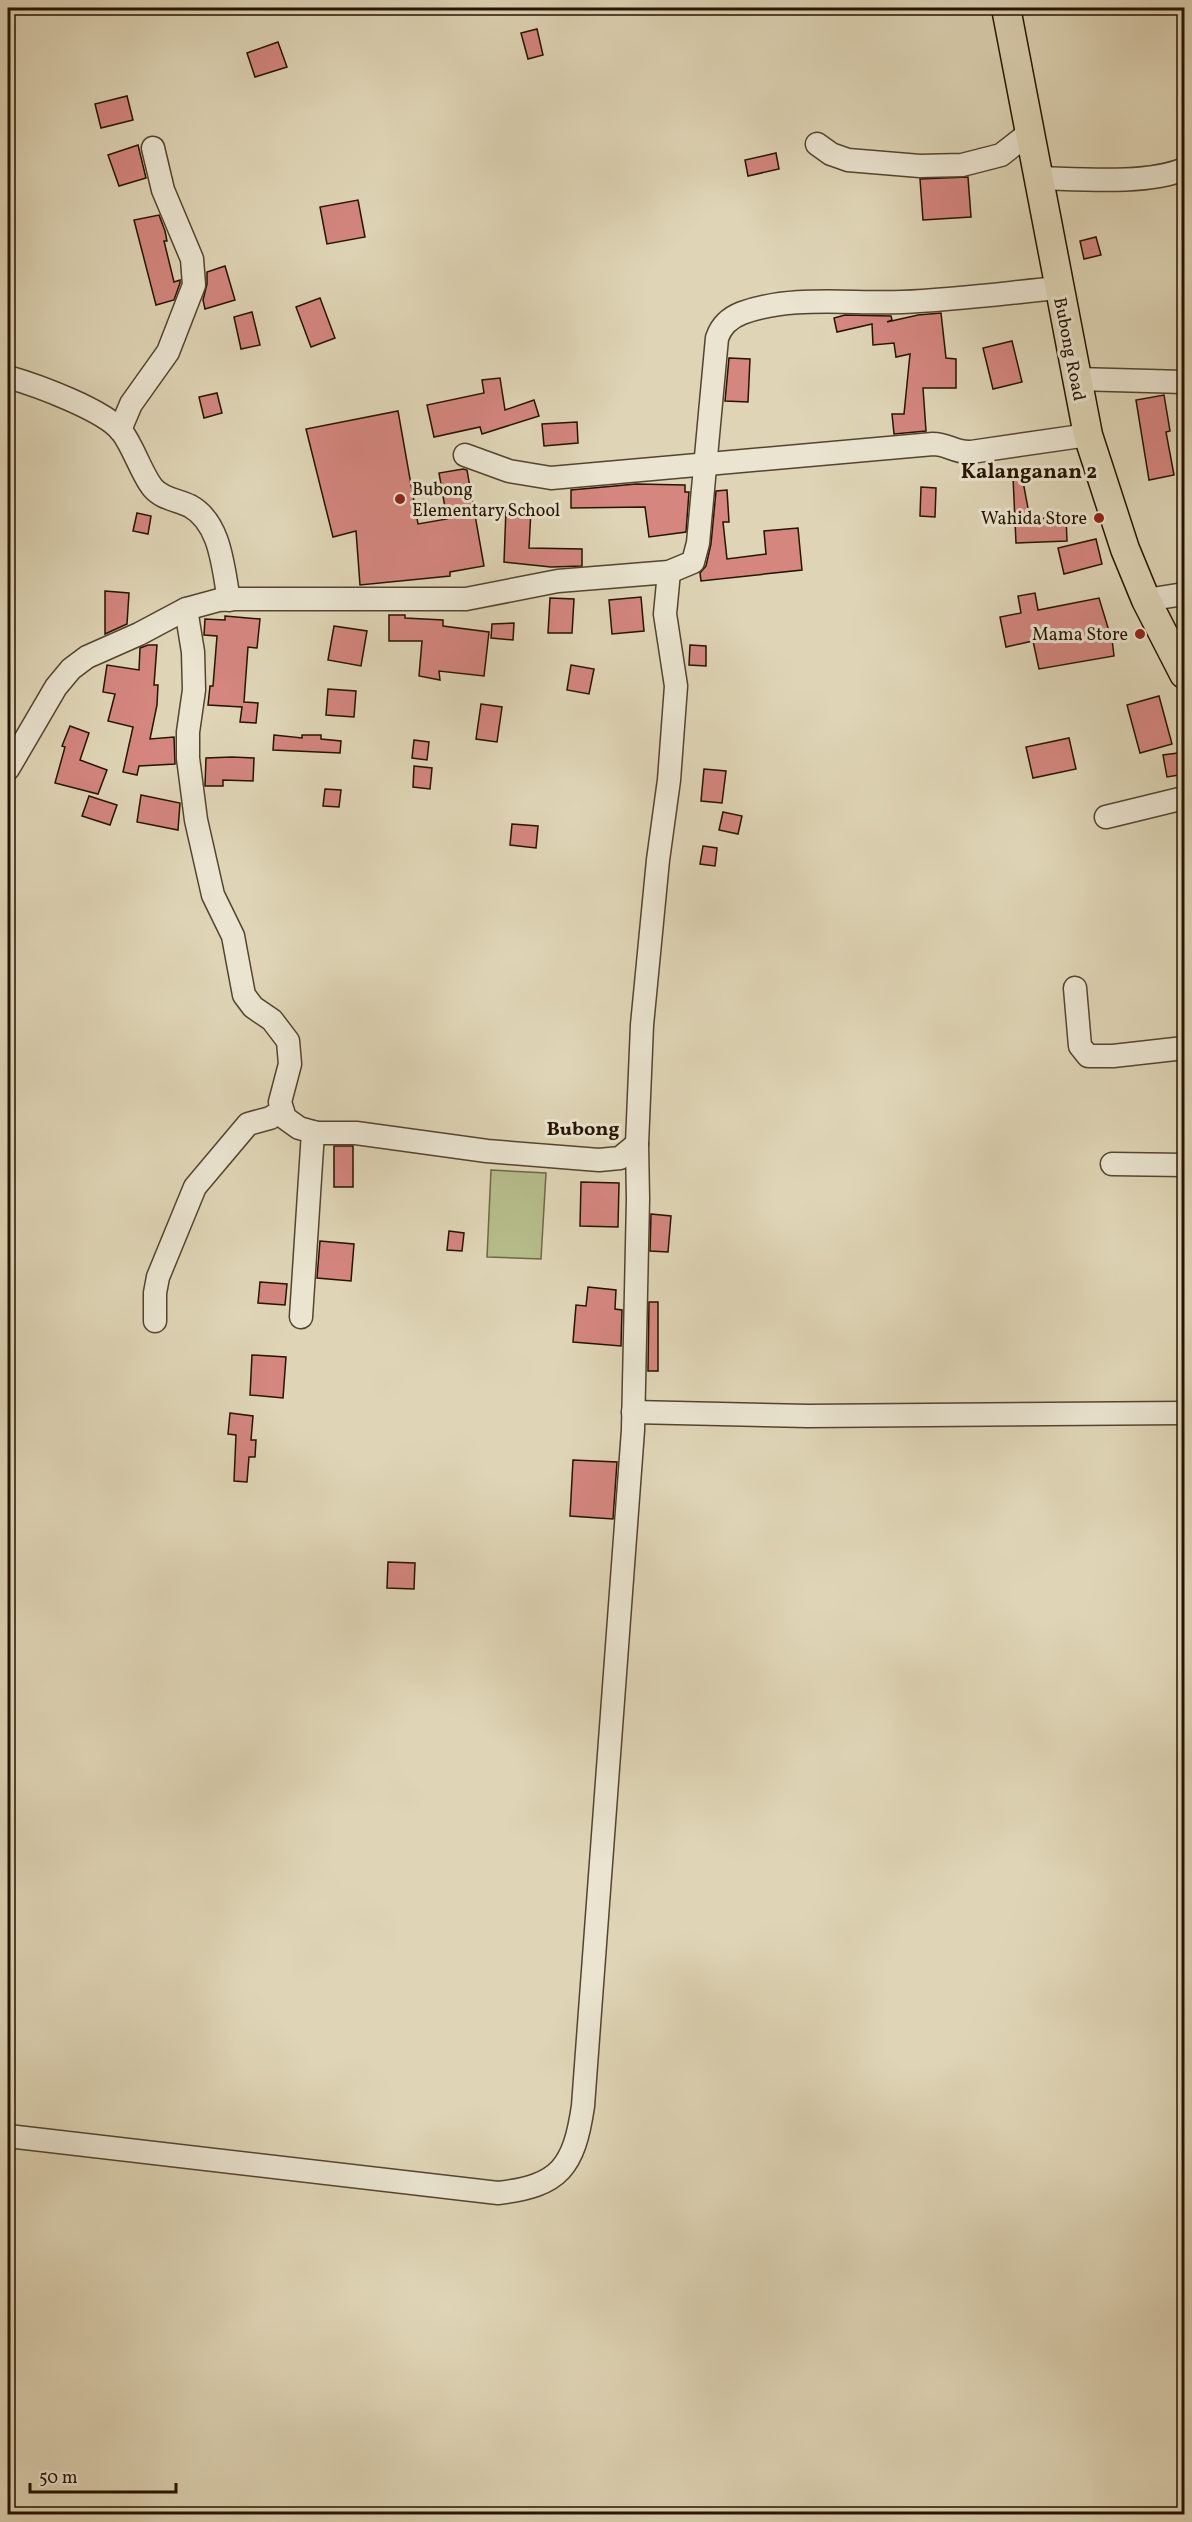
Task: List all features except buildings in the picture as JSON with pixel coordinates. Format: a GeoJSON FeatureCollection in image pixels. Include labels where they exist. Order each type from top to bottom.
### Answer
{"type":"FeatureCollection","features":[{"type":"Feature","properties":{"kind":"main road","name":"Bubong Road"},"geometry":{"type":"LineString","coordinates":[[1006,8],[1088,435],[1125,549],[1146,600],[1185,674]]}},
{"type":"Feature","properties":{"kind":"street"},"geometry":{"type":"LineString","coordinates":[[817,144],[831,154],[848,160],[920,166],[962,165],[1001,155],[1029,133]]}},
{"type":"Feature","properties":{"kind":"street"},"geometry":{"type":"LineString","coordinates":[[120,430],[131,404],[168,351],[194,285],[192,259],[163,190],[153,148]]}},
{"type":"Feature","properties":{"kind":"street"},"geometry":{"type":"LineString","coordinates":[[1038,178],[1107,179],[1162,175],[1185,169]]}},
{"type":"Feature","properties":{"kind":"street"},"geometry":{"type":"LineString","coordinates":[[8,769],[56,687],[71,669],[87,657],[139,634],[186,609],[204,603],[229,600],[466,599],[558,581],[669,572],[688,565],[696,554],[717,338],[724,323],[741,313],[782,304],[903,302],[1058,288]]}},
{"type":"Feature","properties":{"kind":"street"},"geometry":{"type":"LineString","coordinates":[[8,377],[72,401],[108,419],[120,430],[154,489],[163,496],[190,506],[211,526],[219,551],[229,600]]}},
{"type":"Feature","properties":{"kind":"street"},"geometry":{"type":"LineString","coordinates":[[1077,379],[1185,382]]}},
{"type":"Feature","properties":{"kind":"street"},"geometry":{"type":"LineString","coordinates":[[465,455],[508,471],[551,478],[933,444],[946,446],[959,452],[971,452],[1088,435]]}},
{"type":"Feature","properties":{"kind":"street"},"geometry":{"type":"LineString","coordinates":[[8,2136],[498,2193],[541,2185],[560,2172],[571,2156],[583,2106],[608,1785],[633,1412],[638,1199],[637,1144],[645,984],[669,780],[676,686],[664,614],[669,572]]}},
{"type":"Feature","properties":{"kind":"street"},"geometry":{"type":"LineString","coordinates":[[1146,600],[1185,594]]}},
{"type":"Feature","properties":{"kind":"street"},"geometry":{"type":"LineString","coordinates":[[186,609],[193,652],[194,690],[188,732],[188,758],[196,820],[213,895],[232,936],[244,995],[253,1006],[272,1020],[288,1041],[290,1064],[280,1102],[282,1111],[292,1124],[313,1132],[356,1133],[487,1151],[599,1160],[620,1158],[637,1144]]}},
{"type":"Feature","properties":{"kind":"street"},"geometry":{"type":"LineString","coordinates":[[1106,817],[1185,798]]}},
{"type":"Feature","properties":{"kind":"street"},"geometry":{"type":"LineString","coordinates":[[1075,988],[1080,1046],[1088,1056],[1113,1056],[1185,1048]]}},
{"type":"Feature","properties":{"kind":"street"},"geometry":{"type":"LineString","coordinates":[[155,1321],[155,1293],[158,1277],[195,1187],[248,1124],[270,1118],[282,1111]]}},
{"type":"Feature","properties":{"kind":"street"},"geometry":{"type":"LineString","coordinates":[[301,1317],[313,1132]]}},
{"type":"Feature","properties":{"kind":"street"},"geometry":{"type":"LineString","coordinates":[[1112,1164],[1185,1165]]}},
{"type":"Feature","properties":{"kind":"street"},"geometry":{"type":"LineString","coordinates":[[633,1412],[808,1416],[1185,1413]]}},
{"type":"Feature","properties":{"kind":"green space"},"geometry":{"type":"Polygon","coordinates":[[[491,1170],[546,1173],[541,1259],[487,1257],[491,1170]]]}},
{"type":"Feature","properties":{"kind":"place","name":"Bubong Elementary School"},"geometry":{"type":"Point","coordinates":[400,499]}},
{"type":"Feature","properties":{"kind":"place","name":"Wahida Store"},"geometry":{"type":"Point","coordinates":[1099,518]}},
{"type":"Feature","properties":{"kind":"place","name":"Mama Store"},"geometry":{"type":"Point","coordinates":[1140,634]}},
{"type":"Feature","properties":{"kind":"district","name":"Kalanganan 2"},"geometry":{"type":"Point","coordinates":[1029,471]}},
{"type":"Feature","properties":{"kind":"district","name":"Bubong"},"geometry":{"type":"Point","coordinates":[583,1128]}}]}
